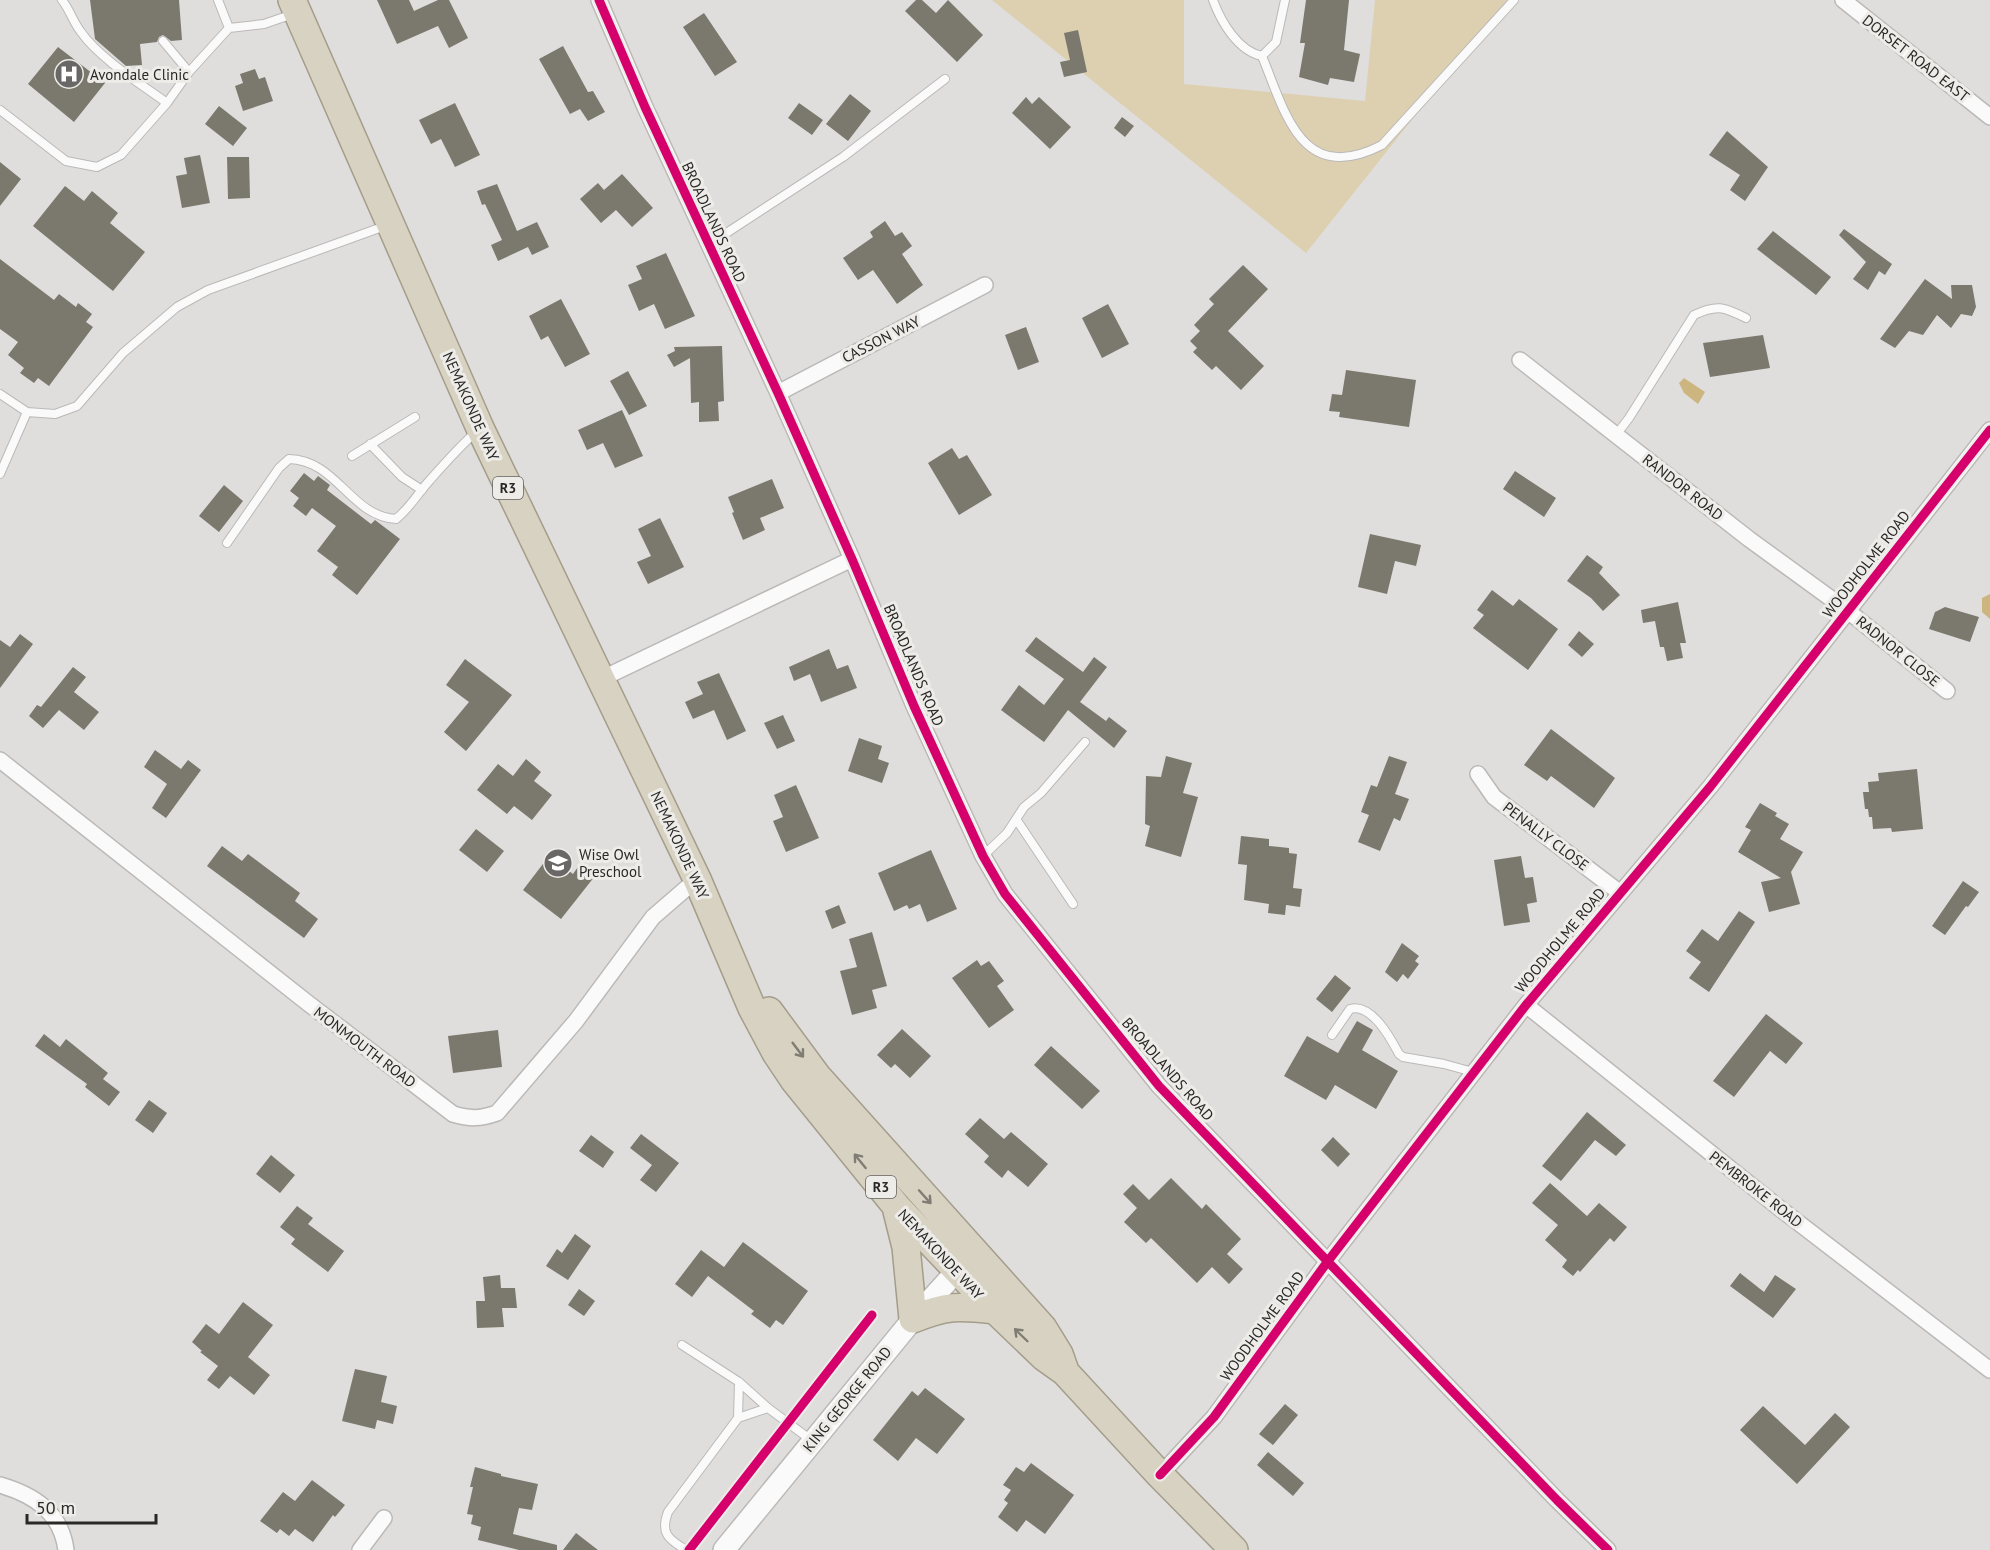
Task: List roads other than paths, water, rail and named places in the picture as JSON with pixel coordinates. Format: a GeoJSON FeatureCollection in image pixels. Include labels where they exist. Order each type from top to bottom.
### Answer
{"type":"FeatureCollection","features":[{"type":"Feature","properties":{"kind":"highway","name":"NEMAKONDE WAY"},"geometry":{"type":"LineString","coordinates":[[294,7],[480,428],[697,879],[761,1027],[776,1053],[794,1080],[896,1206],[994,1310],[1044,1357],[1065,1372],[1160,1475],[1234,1550]]}},
{"type":"Feature","properties":{"kind":"highway","name":"NEMAKONDE WAY"},"geometry":{"type":"LineString","coordinates":[[737,970],[817,1076],[1043,1328],[1059,1354],[1065,1372]]}},
{"type":"Feature","properties":{"kind":"highway"},"geometry":{"type":"LineString","coordinates":[[896,1206],[906,1247],[913,1319],[938,1309],[954,1307],[994,1310]]}},
{"type":"Feature","properties":{"kind":"main road","name":"KING GEORGE ROAD"},"geometry":{"type":"LineString","coordinates":[[724,1550],[913,1319],[974,1252]]}},
{"type":"Feature","properties":{"kind":"street","name":"BROADLANDS ROAD"},"geometry":{"type":"LineString","coordinates":[[598,0],[852,559],[914,706],[983,856],[1005,894],[1159,1086],[1557,1500],[1608,1550]]}},
{"type":"Feature","properties":{"kind":"street","name":"DORSET ROAD EAST"},"geometry":{"type":"LineString","coordinates":[[1843,0],[1990,117]]}},
{"type":"Feature","properties":{"kind":"street","name":"CASSON WAY"},"geometry":{"type":"LineString","coordinates":[[777,393],[985,285]]}},
{"type":"Feature","properties":{"kind":"street","name":"RANDOR ROAD"},"geometry":{"type":"LineString","coordinates":[[1520,360],[1749,539],[1848,611]]}},
{"type":"Feature","properties":{"kind":"street","name":"WOODHOLME ROAD"},"geometry":{"type":"LineString","coordinates":[[1160,1475],[1214,1417],[1328,1261],[1473,1072],[1619,892],[1710,787],[1990,430]]}},
{"type":"Feature","properties":{"kind":"street"},"geometry":{"type":"LineString","coordinates":[[601,679],[852,559]]}},
{"type":"Feature","properties":{"kind":"street","name":"RADNOR CLOSE"},"geometry":{"type":"LineString","coordinates":[[1848,611],[1947,692]]}},
{"type":"Feature","properties":{"kind":"street","name":"MONMOUTH ROAD"},"geometry":{"type":"LineString","coordinates":[[0,760],[309,1005],[453,1114],[466,1118],[479,1119],[497,1113],[576,1021],[653,917],[697,879]]}},
{"type":"Feature","properties":{"kind":"street","name":"PENALLY CLOSE"},"geometry":{"type":"LineString","coordinates":[[1478,774],[1494,797],[1619,892]]}},
{"type":"Feature","properties":{"kind":"street","name":"PEMBROKE ROAD"},"geometry":{"type":"LineString","coordinates":[[1526,1005],[1778,1207],[1990,1370]]}},
{"type":"Feature","properties":{"kind":"street"},"geometry":{"type":"LineString","coordinates":[[0,1485],[22,1491],[52,1515],[61,1530],[66,1550]]}},
{"type":"Feature","properties":{"kind":"street"},"geometry":{"type":"LineString","coordinates":[[360,1550],[384,1518]]}},
{"type":"Feature","properties":{"kind":"lane"},"geometry":{"type":"LineString","coordinates":[[62,0],[80,31],[90,43],[167,103]]}},
{"type":"Feature","properties":{"kind":"lane"},"geometry":{"type":"LineString","coordinates":[[218,0],[229,28]]}},
{"type":"Feature","properties":{"kind":"lane"},"geometry":{"type":"LineString","coordinates":[[1214,0],[1217,9],[1242,48],[1252,54],[1262,56]]}},
{"type":"Feature","properties":{"kind":"lane"},"geometry":{"type":"LineString","coordinates":[[1262,56],[1276,42],[1285,0]]}},
{"type":"Feature","properties":{"kind":"lane"},"geometry":{"type":"LineString","coordinates":[[1262,56],[1295,132],[1312,147],[1329,157],[1348,158],[1365,154],[1382,145],[1514,0]]}},
{"type":"Feature","properties":{"kind":"lane"},"geometry":{"type":"LineString","coordinates":[[0,110],[66,160],[97,167],[121,155],[167,103],[189,72],[229,28],[264,24],[294,7]]}},
{"type":"Feature","properties":{"kind":"lane"},"geometry":{"type":"LineString","coordinates":[[163,41],[189,72]]}},
{"type":"Feature","properties":{"kind":"lane"},"geometry":{"type":"LineString","coordinates":[[708,244],[843,158],[945,79]]}},
{"type":"Feature","properties":{"kind":"lane"},"geometry":{"type":"LineString","coordinates":[[0,394],[27,412],[55,414],[77,405],[123,353],[177,307],[208,290],[390,224]]}},
{"type":"Feature","properties":{"kind":"lane"},"geometry":{"type":"LineString","coordinates":[[1616,435],[1694,315],[1710,308],[1727,309],[1746,318]]}},
{"type":"Feature","properties":{"kind":"lane"},"geometry":{"type":"LineString","coordinates":[[0,474],[27,412]]}},
{"type":"Feature","properties":{"kind":"lane"},"geometry":{"type":"LineString","coordinates":[[352,456],[415,417]]}},
{"type":"Feature","properties":{"kind":"lane"},"geometry":{"type":"LineString","coordinates":[[227,543],[279,468],[289,459],[312,462],[328,473],[362,506],[384,518],[396,519],[459,447],[480,428]]}},
{"type":"Feature","properties":{"kind":"lane"},"geometry":{"type":"LineString","coordinates":[[370,444],[402,477],[422,490]]}},
{"type":"Feature","properties":{"kind":"lane"},"geometry":{"type":"LineString","coordinates":[[983,856],[1007,833],[1024,807],[1041,793],[1085,742]]}},
{"type":"Feature","properties":{"kind":"lane"},"geometry":{"type":"LineString","coordinates":[[1016,819],[1073,904]]}},
{"type":"Feature","properties":{"kind":"lane"},"geometry":{"type":"LineString","coordinates":[[1332,1035],[1350,1009],[1359,1009],[1381,1025],[1403,1057],[1473,1072]]}},
{"type":"Feature","properties":{"kind":"lane"},"geometry":{"type":"LineString","coordinates":[[682,1345],[739,1382],[768,1408],[813,1441]]}},
{"type":"Feature","properties":{"kind":"lane"},"geometry":{"type":"LineString","coordinates":[[738,1418],[739,1382]]}},
{"type":"Feature","properties":{"kind":"lane"},"geometry":{"type":"LineString","coordinates":[[686,1550],[675,1543],[664,1530],[668,1512],[738,1418],[768,1408]]}},
{"type":"Feature","properties":{"kind":"place","name":"Avondale Clinic"},"geometry":{"type":"Point","coordinates":[69,74]}},
{"type":"Feature","properties":{"kind":"place","name":"Wise Owl Preschool"},"geometry":{"type":"Point","coordinates":[558,863]}}]}
